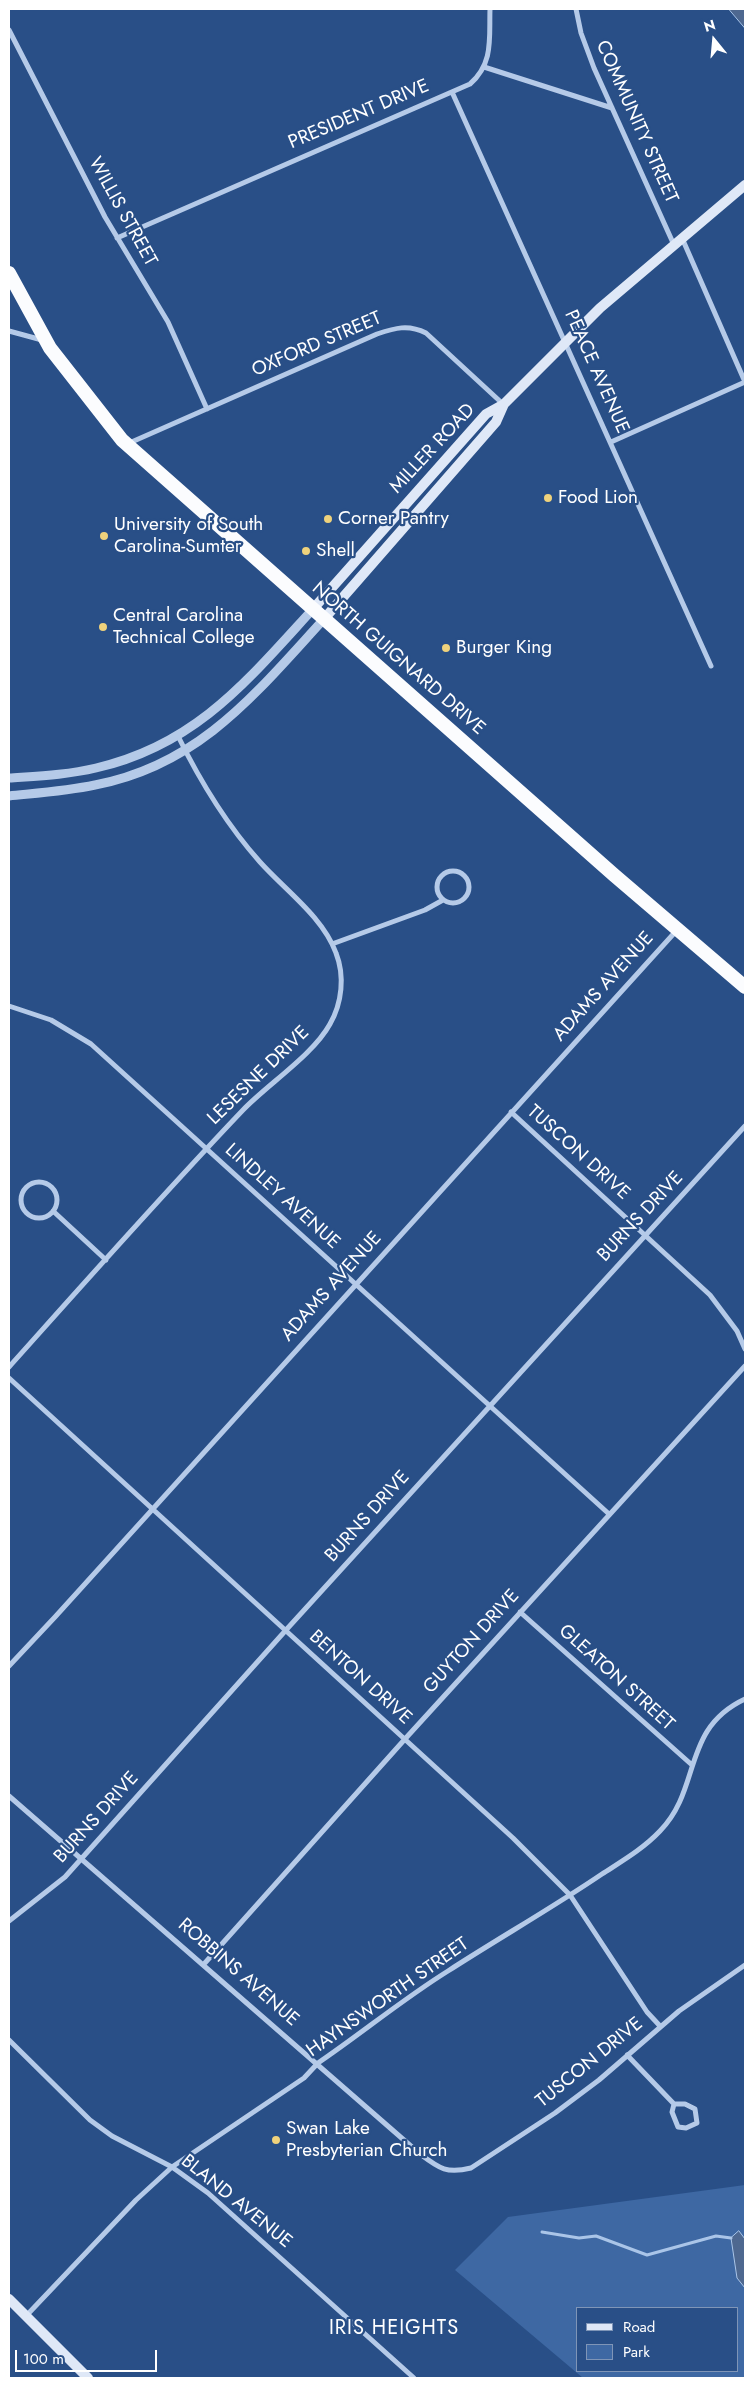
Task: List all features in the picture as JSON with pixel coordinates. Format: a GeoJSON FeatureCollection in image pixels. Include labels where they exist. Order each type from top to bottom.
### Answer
{"type":"FeatureCollection","features":[{"type":"Feature","properties":{"kind":"highway","name":"NORTH GUIGNARD DRIVE"},"geometry":{"type":"LineString","coordinates":[[9,273],[36,326],[76,384],[127,444],[745,987]]}},
{"type":"Feature","properties":{"kind":"main road","name":"MILLER ROAD"},"geometry":{"type":"LineString","coordinates":[[313,609],[486,414],[504,404],[600,308],[745,185]]}},
{"type":"Feature","properties":{"kind":"main road","name":"MILLER ROAD"},"geometry":{"type":"LineString","coordinates":[[324,619],[496,422],[504,404]]}},
{"type":"Feature","properties":{"kind":"main road"},"geometry":{"type":"LineString","coordinates":[[9,2298],[88,2378]]}},
{"type":"Feature","properties":{"kind":"street"},"geometry":{"type":"LineString","coordinates":[[490,9],[488,58],[484,67],[612,108]]}},
{"type":"Feature","properties":{"kind":"street","name":"COMMUNITY STREET"},"geometry":{"type":"LineString","coordinates":[[576,9],[586,50],[612,108],[745,382]]}},
{"type":"Feature","properties":{"kind":"street","name":"WILLIS STREET"},"geometry":{"type":"LineString","coordinates":[[9,30],[117,238],[168,322],[207,410]]}},
{"type":"Feature","properties":{"kind":"street","name":"PRESIDENT DRIVE"},"geometry":{"type":"LineString","coordinates":[[117,238],[281,164],[470,84],[481,74],[484,67]]}},
{"type":"Feature","properties":{"kind":"street","name":"PEACE AVENUE"},"geometry":{"type":"LineString","coordinates":[[452,92],[566,340],[711,666]]}},
{"type":"Feature","properties":{"kind":"street","name":"OXFORD STREET"},"geometry":{"type":"LineString","coordinates":[[127,444],[377,334],[400,327],[411,327],[426,333],[504,404]]}},
{"type":"Feature","properties":{"kind":"street"},"geometry":{"type":"LineString","coordinates":[[9,331],[46,340]]}},
{"type":"Feature","properties":{"kind":"street"},"geometry":{"type":"LineString","coordinates":[[612,442],[745,382]]}},
{"type":"Feature","properties":{"kind":"street","name":"MILLER ROAD"},"geometry":{"type":"LineString","coordinates":[[9,778],[63,774],[95,768],[128,759],[178,736],[206,718],[246,682],[313,609]]}},
{"type":"Feature","properties":{"kind":"street","name":"MILLER ROAD"},"geometry":{"type":"LineString","coordinates":[[9,796],[97,785],[134,775],[186,751],[209,735],[253,696],[324,619]]}},
{"type":"Feature","properties":{"kind":"street","name":"LESESNE DRIVE"},"geometry":{"type":"LineString","coordinates":[[9,1367],[206,1149],[253,1100],[312,1046],[330,1024],[340,1000],[341,980],[338,960],[332,944],[314,918],[259,861],[235,832],[178,736]]}},
{"type":"Feature","properties":{"kind":"street"},"geometry":{"type":"LineString","coordinates":[[451,871],[462,873],[466,877],[469,887],[466,897],[453,904],[443,900],[437,891],[438,880],[441,876],[451,871]]}},
{"type":"Feature","properties":{"kind":"street"},"geometry":{"type":"LineString","coordinates":[[332,944],[425,910],[443,900]]}},
{"type":"Feature","properties":{"kind":"street","name":"ADAMS AVENUE"},"geometry":{"type":"LineString","coordinates":[[9,1666],[678,929]]}},
{"type":"Feature","properties":{"kind":"street","name":"LINDLEY AVENUE"},"geometry":{"type":"LineString","coordinates":[[9,1006],[51,1020],[91,1044],[609,1514]]}},
{"type":"Feature","properties":{"kind":"street","name":"TUSCON DRIVE"},"geometry":{"type":"LineString","coordinates":[[511,1112],[646,1235],[721,1308],[745,1349]]}},
{"type":"Feature","properties":{"kind":"street","name":"BURNS DRIVE"},"geometry":{"type":"LineString","coordinates":[[9,1921],[50,1890],[82,1858],[286,1630],[745,1126]]}},
{"type":"Feature","properties":{"kind":"street"},"geometry":{"type":"LineString","coordinates":[[36,1182],[45,1182],[52,1187],[57,1199],[53,1211],[47,1216],[38,1218],[26,1212],[21,1201],[25,1188],[36,1182]]}},
{"type":"Feature","properties":{"kind":"street"},"geometry":{"type":"LineString","coordinates":[[53,1211],[106,1260]]}},
{"type":"Feature","properties":{"kind":"street","name":"GUYTON DRIVE"},"geometry":{"type":"LineString","coordinates":[[204,1964],[405,1739],[745,1366]]}},
{"type":"Feature","properties":{"kind":"street","name":"BENTON DRIVE"},"geometry":{"type":"LineString","coordinates":[[9,1378],[513,1838],[570,1895],[647,2012],[660,2026]]}},
{"type":"Feature","properties":{"kind":"street","name":"GLEATON STREET"},"geometry":{"type":"LineString","coordinates":[[520,1612],[692,1765]]}},
{"type":"Feature","properties":{"kind":"street","name":"HAYNSWORTH STREET"},"geometry":{"type":"LineString","coordinates":[[26,2316],[136,2200],[172,2167],[304,2078],[318,2063],[445,1972],[570,1895],[646,1844],[660,1831],[677,1808],[703,1736],[731,1706],[745,1699]]}},
{"type":"Feature","properties":{"kind":"street","name":"ROBBINS AVENUE"},"geometry":{"type":"LineString","coordinates":[[9,1796],[318,2063],[420,2154],[440,2169],[448,2170]]}},
{"type":"Feature","properties":{"kind":"street","name":"TUSCON DRIVE"},"geometry":{"type":"LineString","coordinates":[[448,2170],[471,2168],[554,2113],[599,2080],[660,2026],[745,1964]]}},
{"type":"Feature","properties":{"kind":"street","name":"BLAND AVENUE"},"geometry":{"type":"LineString","coordinates":[[9,2040],[90,2120],[112,2136],[172,2167],[208,2193],[414,2378]]}},
{"type":"Feature","properties":{"kind":"street"},"geometry":{"type":"LineString","coordinates":[[627,2055],[674,2104],[691,2106],[698,2115],[697,2123],[686,2128],[678,2127],[672,2112],[674,2104]]}},
{"type":"Feature","properties":{"kind":"green space"},"geometry":{"type":"Polygon","coordinates":[[[745,2185],[745,2378],[583,2378],[455,2270],[508,2217],[745,2185]]]}},
{"type":"Feature","properties":{"kind":"shaded area"},"geometry":{"type":"Polygon","coordinates":[[[729,9],[745,9],[745,28],[729,9]]]}},
{"type":"Feature","properties":{"kind":"shaded area"},"geometry":{"type":"Polygon","coordinates":[[[739,2231],[745,2239],[745,2288],[737,2278],[731,2238],[739,2231]]]}},
{"type":"Feature","properties":{"kind":"waterway"},"geometry":{"type":"LineString","coordinates":[[542,2232],[579,2238],[596,2236],[647,2255],[716,2236],[731,2238]]}},
{"type":"Feature","properties":{"kind":"place","name":"Food Lion"},"geometry":{"type":"Point","coordinates":[548,498]}},
{"type":"Feature","properties":{"kind":"place","name":"Corner Pantry"},"geometry":{"type":"Point","coordinates":[328,519]}},
{"type":"Feature","properties":{"kind":"place","name":"University of South Carolina-Sumter"},"geometry":{"type":"Point","coordinates":[104,536]}},
{"type":"Feature","properties":{"kind":"place","name":"Shell"},"geometry":{"type":"Point","coordinates":[306,551]}},
{"type":"Feature","properties":{"kind":"place","name":"Central Carolina Technical College"},"geometry":{"type":"Point","coordinates":[103,627]}},
{"type":"Feature","properties":{"kind":"place","name":"Burger King"},"geometry":{"type":"Point","coordinates":[446,648]}},
{"type":"Feature","properties":{"kind":"place","name":"Swan Lake Presbyterian Church"},"geometry":{"type":"Point","coordinates":[276,2140]}},
{"type":"Feature","properties":{"kind":"district","name":"IRIS HEIGHTS"},"geometry":{"type":"Point","coordinates":[394,2329]}}]}
